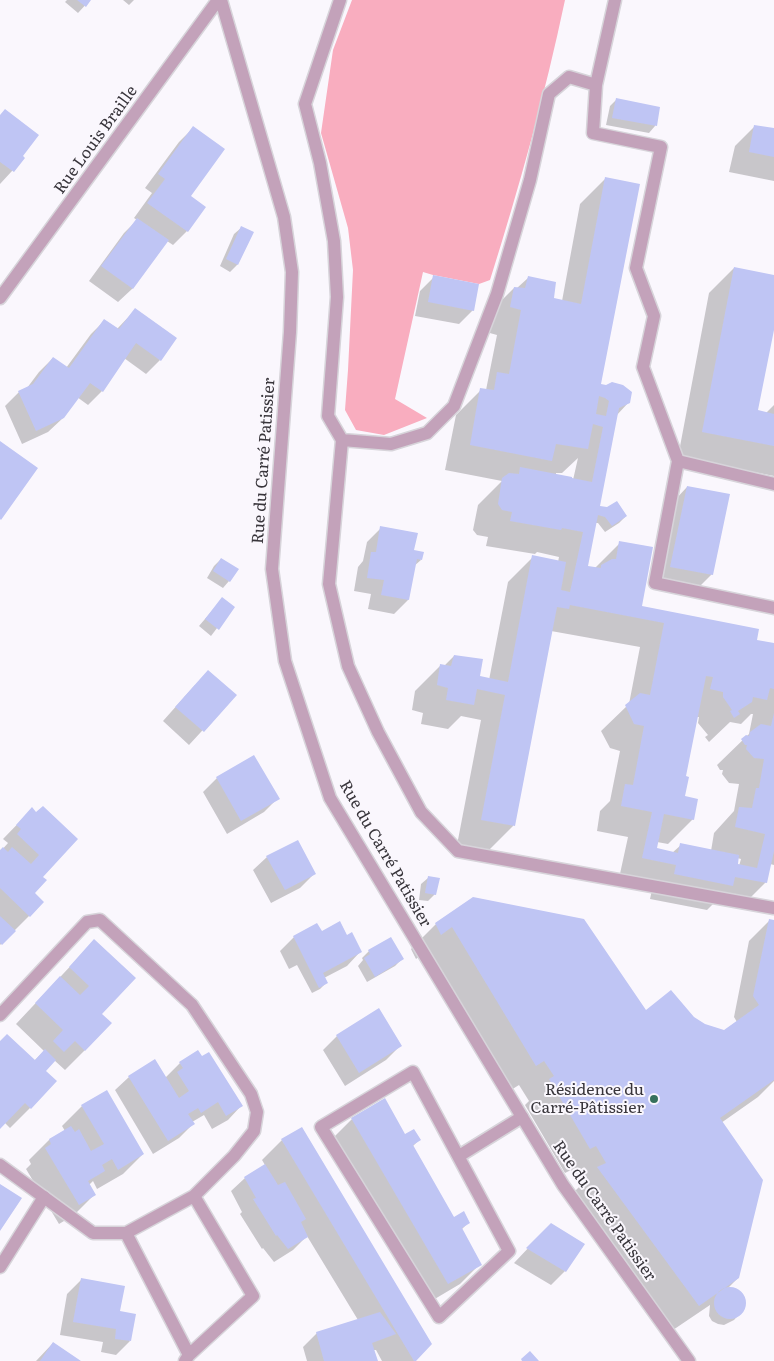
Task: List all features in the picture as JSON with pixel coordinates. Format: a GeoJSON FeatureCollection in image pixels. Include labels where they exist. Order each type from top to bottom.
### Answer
{"type":"FeatureCollection","features":[{"type":"Feature","properties":{"kind":"street","name":"Rue Louis Braille"},"geometry":{"type":"LineString","coordinates":[[0,298],[220,0]]}},
{"type":"Feature","properties":{"kind":"street","name":"Rue du Carré Patissier"},"geometry":{"type":"LineString","coordinates":[[220,0],[284,217],[292,272],[290,332],[272,569],[285,661],[330,798],[562,1185],[689,1361]]}},
{"type":"Feature","properties":{"kind":"street"},"geometry":{"type":"LineString","coordinates":[[340,0],[305,104],[320,163],[334,241],[337,297],[328,416],[342,440],[329,584],[348,666],[378,732],[421,812],[458,851],[774,908]]}},
{"type":"Feature","properties":{"kind":"street"},"geometry":{"type":"LineString","coordinates":[[615,0],[596,85],[593,133],[661,147],[636,268],[654,316],[643,367],[678,461],[655,583],[774,608]]}},
{"type":"Feature","properties":{"kind":"street"},"geometry":{"type":"LineString","coordinates":[[342,440],[391,444],[427,433],[454,406],[497,294],[530,180],[549,94],[569,77],[596,85]]}},
{"type":"Feature","properties":{"kind":"street"},"geometry":{"type":"LineString","coordinates":[[678,461],[774,484]]}},
{"type":"Feature","properties":{"kind":"street"},"geometry":{"type":"LineString","coordinates":[[0,1014],[87,922],[100,920],[192,1005],[251,1094],[257,1112],[254,1131],[234,1156],[194,1196],[126,1233],[93,1233],[0,1165]]}},
{"type":"Feature","properties":{"kind":"street"},"geometry":{"type":"LineString","coordinates":[[413,1072],[459,1156],[509,1251],[439,1317],[322,1127],[413,1072]]}},
{"type":"Feature","properties":{"kind":"street"},"geometry":{"type":"LineString","coordinates":[[459,1156],[522,1117]]}},
{"type":"Feature","properties":{"kind":"street"},"geometry":{"type":"LineString","coordinates":[[126,1233],[187,1358],[253,1296],[194,1196]]}},
{"type":"Feature","properties":{"kind":"street"},"geometry":{"type":"LineString","coordinates":[[0,1267],[44,1197]]}},
{"type":"Feature","properties":{"kind":"shaded area"},"geometry":{"type":"Polygon","coordinates":[[[352,0],[565,0],[531,141],[490,280],[479,284],[423,272],[395,399],[427,418],[384,435],[356,430],[345,410],[353,270],[348,228],[321,133],[333,50],[352,0]]]}},
{"type":"Feature","properties":{"kind":"building"},"geometry":{"type":"Polygon","coordinates":[[[77,0],[91,0],[86,7],[77,0]]]}},
{"type":"Feature","properties":{"kind":"building"},"geometry":{"type":"Polygon","coordinates":[[[616,98],[660,107],[657,126],[612,118],[616,98]]]}},
{"type":"Feature","properties":{"kind":"building"},"geometry":{"type":"Polygon","coordinates":[[[5,109],[39,135],[23,156],[25,158],[14,172],[0,162],[0,115],[5,109]]]}},
{"type":"Feature","properties":{"kind":"building"},"geometry":{"type":"Polygon","coordinates":[[[754,125],[774,128],[774,157],[749,152],[754,125]]]}},
{"type":"Feature","properties":{"kind":"building"},"geometry":{"type":"Polygon","coordinates":[[[193,126],[225,149],[191,196],[206,207],[188,232],[147,203],[165,179],[158,174],[193,126]]]}},
{"type":"Feature","properties":{"kind":"building"},"geometry":{"type":"Polygon","coordinates":[[[605,177],[640,184],[601,384],[606,385],[612,382],[623,385],[632,392],[630,403],[619,408],[600,506],[607,507],[617,501],[627,516],[612,526],[605,517],[598,515],[588,566],[601,568],[601,565],[616,559],[619,541],[653,547],[642,606],[759,629],[757,640],[774,643],[774,689],[770,688],[767,700],[753,697],[752,702],[738,711],[740,714],[734,718],[730,711],[732,710],[723,697],[723,692],[710,689],[713,677],[706,676],[686,776],[689,777],[685,796],[698,799],[694,820],[664,814],[657,848],[678,853],[680,843],[739,855],[738,864],[757,868],[765,834],[735,827],[739,807],[752,808],[756,788],[759,788],[764,759],[754,758],[746,749],[747,745],[741,739],[746,735],[749,736],[750,732],[761,724],[771,726],[774,713],[774,851],[767,883],[735,877],[733,886],[674,874],[676,865],[642,858],[652,812],[621,806],[625,784],[633,785],[644,726],[634,724],[625,705],[640,693],[650,695],[664,623],[570,605],[569,609],[557,607],[515,826],[481,820],[505,695],[477,689],[474,705],[446,700],[448,688],[437,685],[440,664],[451,666],[454,655],[483,659],[480,676],[508,682],[532,555],[566,562],[561,590],[570,592],[583,532],[510,521],[512,512],[502,510],[498,504],[502,478],[509,473],[519,474],[520,467],[592,482],[603,427],[593,424],[588,449],[556,444],[552,461],[470,445],[480,388],[494,390],[497,372],[509,374],[521,310],[510,307],[514,287],[525,288],[528,276],[556,282],[554,298],[581,304],[605,177]],[[599,396],[596,414],[606,416],[609,401],[599,396]]]}},
{"type":"Feature","properties":{"kind":"building"},"geometry":{"type":"Polygon","coordinates":[[[137,218],[169,240],[133,289],[101,266],[137,218]]]}},
{"type":"Feature","properties":{"kind":"building"},"geometry":{"type":"Polygon","coordinates":[[[241,226],[254,232],[238,265],[226,259],[241,226]]]}},
{"type":"Feature","properties":{"kind":"building"},"geometry":{"type":"Polygon","coordinates":[[[734,267],[774,275],[774,330],[758,410],[774,414],[774,446],[702,432],[734,267]]]}},
{"type":"Feature","properties":{"kind":"building"},"geometry":{"type":"Polygon","coordinates":[[[433,275],[479,284],[474,311],[428,302],[433,275]]]}},
{"type":"Feature","properties":{"kind":"building"},"geometry":{"type":"Polygon","coordinates":[[[135,308],[177,338],[161,361],[136,343],[103,392],[90,383],[64,418],[36,431],[18,391],[33,384],[53,357],[69,368],[104,319],[119,329],[135,308]]]}},
{"type":"Feature","properties":{"kind":"building"},"geometry":{"type":"Polygon","coordinates":[[[0,441],[38,468],[1,520],[0,519],[0,441]]]}},
{"type":"Feature","properties":{"kind":"building"},"geometry":{"type":"Polygon","coordinates":[[[687,486],[730,494],[713,575],[670,567],[687,486]]]}},
{"type":"Feature","properties":{"kind":"building"},"geometry":{"type":"Polygon","coordinates":[[[380,526],[418,533],[414,550],[424,552],[422,560],[417,559],[409,600],[381,595],[384,580],[367,578],[371,552],[376,552],[380,526]]]}},
{"type":"Feature","properties":{"kind":"building"},"geometry":{"type":"Polygon","coordinates":[[[221,558],[239,569],[230,582],[213,571],[221,558]]]}},
{"type":"Feature","properties":{"kind":"building"},"geometry":{"type":"Polygon","coordinates":[[[222,597],[235,607],[219,630],[205,619],[222,597]]]}},
{"type":"Feature","properties":{"kind":"building"},"geometry":{"type":"Polygon","coordinates":[[[208,670],[237,695],[204,732],[175,707],[208,670]]]}},
{"type":"Feature","properties":{"kind":"building"},"geometry":{"type":"Polygon","coordinates":[[[254,755],[280,799],[241,821],[216,777],[254,755]]]}},
{"type":"Feature","properties":{"kind":"building"},"geometry":{"type":"Polygon","coordinates":[[[43,806],[78,839],[43,877],[47,880],[35,893],[44,902],[30,917],[0,888],[0,850],[3,847],[8,852],[12,847],[31,864],[39,855],[17,834],[21,829],[16,825],[32,807],[36,812],[43,806]]]}},
{"type":"Feature","properties":{"kind":"building"},"geometry":{"type":"Polygon","coordinates":[[[298,840],[316,874],[285,890],[266,856],[298,840]]]}},
{"type":"Feature","properties":{"kind":"building"},"geometry":{"type":"Polygon","coordinates":[[[428,876],[440,878],[436,895],[425,893],[428,876]]]}},
{"type":"Feature","properties":{"kind":"building","name":"Résidence du Carré-Pâtissier"},"geometry":{"type":"Polygon","coordinates":[[[473,897],[584,919],[646,1010],[671,990],[694,1017],[705,1024],[724,1030],[759,1005],[753,996],[769,919],[774,920],[774,1080],[720,1118],[763,1180],[739,1278],[699,1306],[597,1167],[606,1163],[596,1146],[590,1149],[549,1079],[554,1076],[544,1061],[536,1066],[452,927],[441,935],[435,923],[473,897]]]}},
{"type":"Feature","properties":{"kind":"building"},"geometry":{"type":"Polygon","coordinates":[[[0,916],[16,931],[2,945],[0,943],[0,916]]]}},
{"type":"Feature","properties":{"kind":"building"},"geometry":{"type":"Polygon","coordinates":[[[340,921],[347,935],[352,932],[362,952],[323,973],[328,983],[319,988],[293,936],[317,923],[322,931],[340,921]]]}},
{"type":"Feature","properties":{"kind":"building"},"geometry":{"type":"Polygon","coordinates":[[[391,937],[404,959],[375,977],[364,958],[370,954],[368,950],[391,937]]]}},
{"type":"Feature","properties":{"kind":"building"},"geometry":{"type":"Polygon","coordinates":[[[94,939],[136,978],[102,1014],[112,1023],[85,1051],[75,1041],[64,1052],[53,1041],[63,1030],[35,1003],[60,976],[80,995],[89,986],[69,967],[94,939]]]}},
{"type":"Feature","properties":{"kind":"building"},"geometry":{"type":"Polygon","coordinates":[[[379,1008],[402,1046],[359,1073],[336,1035],[379,1008]]]}},
{"type":"Feature","properties":{"kind":"building"},"geometry":{"type":"Polygon","coordinates":[[[7,1034],[35,1060],[45,1049],[56,1060],[46,1071],[57,1081],[31,1109],[25,1103],[0,1129],[0,1041],[7,1034]]]}},
{"type":"Feature","properties":{"kind":"building"},"geometry":{"type":"Polygon","coordinates":[[[198,1050],[202,1056],[209,1052],[243,1106],[226,1116],[218,1102],[201,1113],[198,1108],[188,1114],[195,1124],[168,1141],[128,1076],[155,1059],[179,1098],[189,1091],[177,1072],[183,1068],[179,1062],[198,1050]]]}},
{"type":"Feature","properties":{"kind":"building"},"geometry":{"type":"Polygon","coordinates":[[[107,1090],[144,1154],[118,1170],[112,1159],[102,1165],[105,1171],[88,1181],[96,1195],[79,1205],[45,1148],[51,1144],[49,1139],[71,1126],[75,1132],[79,1129],[91,1151],[104,1144],[81,1105],[107,1090]]]}},
{"type":"Feature","properties":{"kind":"building"},"geometry":{"type":"Polygon","coordinates":[[[385,1098],[405,1134],[414,1129],[421,1140],[413,1145],[454,1217],[464,1211],[470,1223],[462,1228],[482,1265],[448,1284],[351,1118],[385,1098]]]}},
{"type":"Feature","properties":{"kind":"building"},"geometry":{"type":"Polygon","coordinates":[[[302,1127],[432,1344],[416,1361],[414,1361],[281,1139],[302,1127]]]}},
{"type":"Feature","properties":{"kind":"building"},"geometry":{"type":"Polygon","coordinates":[[[265,1164],[278,1185],[285,1182],[306,1219],[301,1222],[308,1237],[288,1249],[276,1236],[253,1199],[256,1198],[244,1177],[265,1164]]]}},
{"type":"Feature","properties":{"kind":"building"},"geometry":{"type":"Polygon","coordinates":[[[0,1184],[22,1198],[0,1231],[0,1184]]]}},
{"type":"Feature","properties":{"kind":"building"},"geometry":{"type":"Polygon","coordinates":[[[551,1223],[585,1244],[566,1272],[526,1248],[551,1223]]]}},
{"type":"Feature","properties":{"kind":"building"},"geometry":{"type":"Polygon","coordinates":[[[81,1278],[125,1286],[120,1311],[136,1314],[131,1341],[115,1339],[116,1329],[73,1322],[81,1278]]]}},
{"type":"Feature","properties":{"kind":"building"},"geometry":{"type":"Polygon","coordinates":[[[730,1287],[741,1292],[746,1303],[741,1314],[730,1319],[719,1314],[714,1303],[719,1292],[730,1287]]]}},
{"type":"Feature","properties":{"kind":"building"},"geometry":{"type":"Polygon","coordinates":[[[380,1312],[396,1334],[372,1343],[378,1361],[324,1361],[316,1332],[380,1312]]]}},
{"type":"Feature","properties":{"kind":"building"},"geometry":{"type":"Polygon","coordinates":[[[53,1342],[81,1361],[40,1361],[53,1342]]]}},
{"type":"Feature","properties":{"kind":"building"},"geometry":{"type":"Polygon","coordinates":[[[530,1351],[539,1361],[522,1361],[521,1359],[530,1351]]]}},
{"type":"Feature","properties":{"kind":"place","name":"Résidence du Carré-Pâtissier"},"geometry":{"type":"Point","coordinates":[654,1099]}}]}
